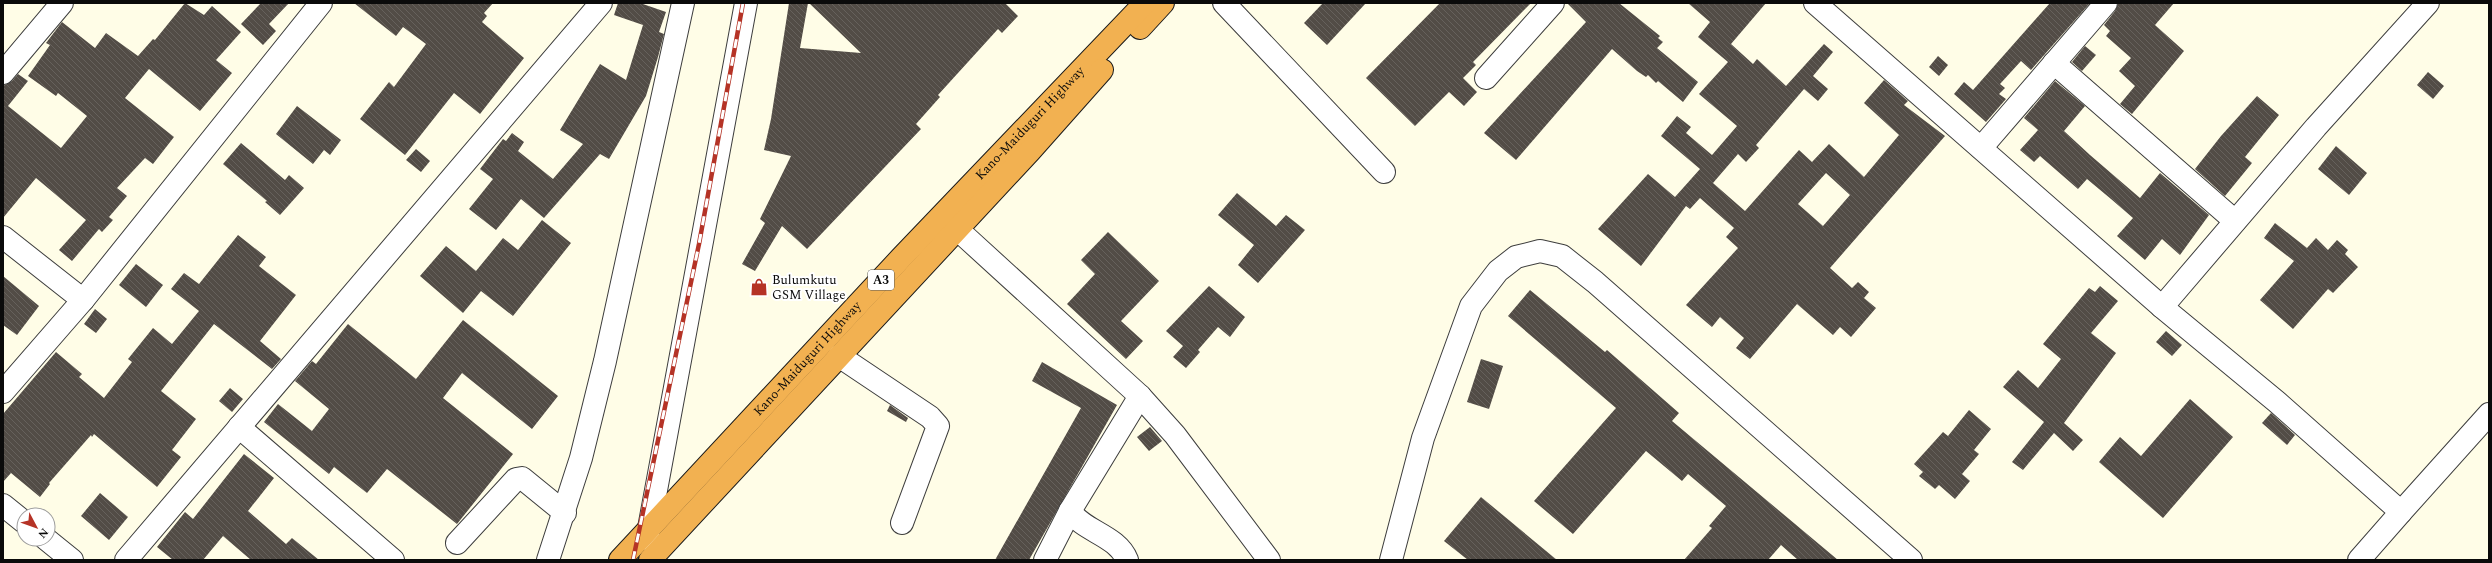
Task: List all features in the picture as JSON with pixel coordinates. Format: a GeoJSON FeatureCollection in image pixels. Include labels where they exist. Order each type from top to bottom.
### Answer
{"type":"FeatureCollection","features":[{"type":"Feature","properties":{"kind":"highway","name":"Kano-Maiduguri Highway"},"geometry":{"type":"LineString","coordinates":[[620,560],[901,258],[1145,3]]}},
{"type":"Feature","properties":{"kind":"highway","name":"Kano-Maiduguri Highway"},"geometry":{"type":"LineString","coordinates":[[650,560],[957,229],[1163,3]]}},
{"type":"Feature","properties":{"kind":"street"},"geometry":{"type":"LineString","coordinates":[[3,73],[62,3]]}},
{"type":"Feature","properties":{"kind":"street"},"geometry":{"type":"LineString","coordinates":[[3,392],[83,300],[322,3]]}},
{"type":"Feature","properties":{"kind":"street"},"geometry":{"type":"LineString","coordinates":[[126,560],[601,3]]}},
{"type":"Feature","properties":{"kind":"street"},"geometry":{"type":"LineString","coordinates":[[548,560],[565,513],[582,458],[605,361],[683,3]]}},
{"type":"Feature","properties":{"kind":"street"},"geometry":{"type":"LineString","coordinates":[[644,560],[648,530],[746,3]]}},
{"type":"Feature","properties":{"kind":"street"},"geometry":{"type":"LineString","coordinates":[[1224,3],[1384,172]]}},
{"type":"Feature","properties":{"kind":"street"},"geometry":{"type":"LineString","coordinates":[[1486,78],[1553,3]]}},
{"type":"Feature","properties":{"kind":"street"},"geometry":{"type":"LineString","coordinates":[[1815,3],[2162,307],[2277,402],[2401,512]]}},
{"type":"Feature","properties":{"kind":"street"},"geometry":{"type":"LineString","coordinates":[[1981,148],[2106,3]]}},
{"type":"Feature","properties":{"kind":"street"},"geometry":{"type":"LineString","coordinates":[[2162,307],[2416,7]]}},
{"type":"Feature","properties":{"kind":"street"},"geometry":{"type":"LineString","coordinates":[[2054,64],[2235,221]]}},
{"type":"Feature","properties":{"kind":"street"},"geometry":{"type":"LineString","coordinates":[[957,229],[1140,396],[1174,435],[1269,560]]}},
{"type":"Feature","properties":{"kind":"street"},"geometry":{"type":"LineString","coordinates":[[3,237],[83,300]]}},
{"type":"Feature","properties":{"kind":"street"},"geometry":{"type":"LineString","coordinates":[[1391,560],[1423,438],[1471,306],[1498,271],[1516,257],[1540,251],[1562,256],[1595,282],[1911,560]]}},
{"type":"Feature","properties":{"kind":"street"},"geometry":{"type":"LineString","coordinates":[[839,356],[930,417],[938,426],[902,523]]}},
{"type":"Feature","properties":{"kind":"street"},"geometry":{"type":"LineString","coordinates":[[1045,560],[1070,511],[1140,396]]}},
{"type":"Feature","properties":{"kind":"street"},"geometry":{"type":"LineString","coordinates":[[2359,560],[2489,414]]}},
{"type":"Feature","properties":{"kind":"street"},"geometry":{"type":"LineString","coordinates":[[240,427],[393,560]]}},
{"type":"Feature","properties":{"kind":"street"},"geometry":{"type":"LineString","coordinates":[[457,543],[516,479],[522,478],[565,513]]}},
{"type":"Feature","properties":{"kind":"street"},"geometry":{"type":"LineString","coordinates":[[3,505],[16,516]]}},
{"type":"Feature","properties":{"kind":"street"},"geometry":{"type":"LineString","coordinates":[[1070,511],[1075,518],[1119,546],[1127,560]]}},
{"type":"Feature","properties":{"kind":"street"},"geometry":{"type":"LineString","coordinates":[[56,547],[72,560]]}},
{"type":"Feature","properties":{"kind":"building"},"geometry":{"type":"Polygon","coordinates":[[[185,3],[204,15],[212,6],[241,32],[216,60],[232,73],[200,111],[149,69],[125,98],[174,137],[153,164],[145,158],[117,188],[127,196],[109,217],[113,220],[102,232],[99,229],[72,261],[59,250],[86,220],[36,178],[3,218],[3,86],[12,81],[18,74],[28,81],[8,106],[61,148],[87,116],[58,93],[56,96],[28,76],[50,45],[46,43],[62,22],[95,48],[106,33],[138,56],[153,39],[155,40],[185,3]]]}},
{"type":"Feature","properties":{"kind":"building"},"geometry":{"type":"Polygon","coordinates":[[[261,3],[289,3],[269,24],[276,31],[263,45],[241,24],[261,3]]]}},
{"type":"Feature","properties":{"kind":"building"},"geometry":{"type":"Polygon","coordinates":[[[354,3],[493,3],[484,13],[487,16],[482,22],[524,58],[480,114],[454,93],[405,155],[360,119],[389,82],[394,87],[426,44],[403,27],[396,36],[354,3]]]}},
{"type":"Feature","properties":{"kind":"building"},"geometry":{"type":"Polygon","coordinates":[[[618,3],[640,3],[666,12],[659,32],[664,34],[646,96],[609,159],[600,154],[544,218],[521,199],[496,230],[469,209],[493,179],[480,169],[503,139],[506,141],[512,133],[524,142],[518,151],[553,179],[583,144],[560,130],[600,64],[626,80],[643,25],[614,15],[618,3]]]}},
{"type":"Feature","properties":{"kind":"building"},"geometry":{"type":"Polygon","coordinates":[[[789,3],[808,3],[800,48],[861,53],[809,3],[1005,3],[1018,16],[1002,33],[998,29],[938,95],[940,97],[916,124],[921,129],[807,249],[782,226],[755,271],[742,264],[765,223],[760,219],[791,156],[764,150],[771,119],[789,3]]]}},
{"type":"Feature","properties":{"kind":"building"},"geometry":{"type":"Polygon","coordinates":[[[1323,3],[1366,3],[1327,45],[1304,23],[1323,3]]]}},
{"type":"Feature","properties":{"kind":"building"},"geometry":{"type":"Polygon","coordinates":[[[1440,3],[1531,3],[1473,62],[1476,65],[1463,78],[1477,92],[1464,106],[1449,92],[1415,126],[1366,78],[1440,3]]]}},
{"type":"Feature","properties":{"kind":"building"},"geometry":{"type":"Polygon","coordinates":[[[1567,3],[1619,3],[1660,36],[1658,38],[1663,42],[1657,48],[1698,82],[1683,102],[1658,81],[1656,83],[1648,75],[1646,77],[1637,71],[1612,49],[1516,160],[1484,133],[1586,22],[1567,3]]]}},
{"type":"Feature","properties":{"kind":"building"},"geometry":{"type":"Polygon","coordinates":[[[1688,3],[1766,3],[1731,44],[1753,64],[1757,59],[1786,86],[1824,44],[1833,52],[1813,76],[1828,89],[1818,101],[1804,89],[1756,145],[1759,148],[1746,162],[1738,154],[1713,183],[1745,211],[1799,150],[1812,162],[1829,144],[1864,177],[1899,135],[1864,103],[1884,80],[1908,101],[1904,105],[1945,136],[1830,268],[1852,288],[1858,282],[1869,292],[1864,298],[1876,308],[1851,337],[1840,327],[1833,335],[1797,304],[1750,359],[1736,348],[1744,338],[1720,317],[1712,327],[1686,305],[1738,248],[1726,237],[1734,228],[1700,198],[1690,209],[1686,206],[1641,266],[1598,229],[1648,174],[1675,197],[1700,169],[1661,136],[1677,116],[1691,127],[1686,133],[1712,155],[1737,126],[1699,94],[1728,62],[1698,37],[1710,22],[1688,3]],[[1826,173],[1798,204],[1823,226],[1850,195],[1826,173]]]}},
{"type":"Feature","properties":{"kind":"building"},"geometry":{"type":"Polygon","coordinates":[[[2050,3],[2090,3],[2031,70],[2021,61],[2000,84],[2005,88],[1999,94],[2006,99],[1986,122],[1954,94],[1964,82],[1973,90],[2050,3]]]}},
{"type":"Feature","properties":{"kind":"building"},"geometry":{"type":"Polygon","coordinates":[[[2118,3],[2174,3],[2155,25],[2184,51],[2132,114],[2120,104],[2135,86],[2119,71],[2131,58],[2106,36],[2110,31],[2104,25],[2115,11],[2118,3]]]}},
{"type":"Feature","properties":{"kind":"building"},"geometry":{"type":"Polygon","coordinates":[[[2085,46],[2096,55],[2082,71],[2072,62],[2085,46]]]}},
{"type":"Feature","properties":{"kind":"building"},"geometry":{"type":"Polygon","coordinates":[[[1938,56],[1948,65],[1939,76],[1929,67],[1938,56]]]}},
{"type":"Feature","properties":{"kind":"building"},"geometry":{"type":"Polygon","coordinates":[[[2428,72],[2444,86],[2433,99],[2417,85],[2428,72]]]}},
{"type":"Feature","properties":{"kind":"building"},"geometry":{"type":"Polygon","coordinates":[[[2055,81],[2085,106],[2064,131],[2090,155],[2140,198],[2160,173],[2209,215],[2180,255],[2162,239],[2145,260],[2117,236],[2133,218],[2087,179],[2078,189],[2040,156],[2034,162],[2020,150],[2038,130],[2024,118],[2055,81]]]}},
{"type":"Feature","properties":{"kind":"building"},"geometry":{"type":"Polygon","coordinates":[[[2257,96],[2279,115],[2245,157],[2252,163],[2225,196],[2195,169],[2221,136],[2257,96]]]}},
{"type":"Feature","properties":{"kind":"building"},"geometry":{"type":"Polygon","coordinates":[[[297,106],[341,140],[330,155],[324,150],[313,164],[276,134],[297,106]]]}},
{"type":"Feature","properties":{"kind":"building"},"geometry":{"type":"Polygon","coordinates":[[[241,143],[285,180],[289,175],[304,188],[280,215],[265,202],[267,201],[223,164],[241,143]]]}},
{"type":"Feature","properties":{"kind":"building"},"geometry":{"type":"Polygon","coordinates":[[[2336,146],[2367,173],[2349,195],[2318,169],[2336,146]]]}},
{"type":"Feature","properties":{"kind":"building"},"geometry":{"type":"Polygon","coordinates":[[[416,149],[430,161],[421,172],[406,160],[416,149]]]}},
{"type":"Feature","properties":{"kind":"building"},"geometry":{"type":"Polygon","coordinates":[[[1237,193],[1276,226],[1286,215],[1305,230],[1258,283],[1238,265],[1254,245],[1218,215],[1237,193]]]}},
{"type":"Feature","properties":{"kind":"building"},"geometry":{"type":"Polygon","coordinates":[[[542,220],[571,243],[513,316],[481,291],[463,313],[420,276],[446,246],[476,271],[503,238],[518,250],[542,220]]]}},
{"type":"Feature","properties":{"kind":"building"},"geometry":{"type":"Polygon","coordinates":[[[2275,223],[2307,248],[2316,238],[2328,250],[2337,240],[2348,250],[2345,254],[2358,267],[2333,293],[2328,289],[2293,329],[2260,300],[2294,261],[2264,238],[2275,223]]]}},
{"type":"Feature","properties":{"kind":"building"},"geometry":{"type":"Polygon","coordinates":[[[1108,232],[1159,281],[1121,321],[1143,341],[1126,359],[1067,304],[1095,274],[1081,260],[1108,232]]]}},
{"type":"Feature","properties":{"kind":"building"},"geometry":{"type":"Polygon","coordinates":[[[238,235],[266,257],[259,266],[296,295],[260,341],[281,359],[272,369],[214,324],[161,391],[196,419],[172,450],[181,457],[157,487],[94,434],[92,437],[91,435],[49,483],[50,484],[40,497],[11,473],[3,482],[3,414],[56,352],[82,374],[79,377],[104,398],[132,362],[128,359],[153,328],[172,344],[199,311],[171,289],[184,273],[199,284],[238,235]]]}},
{"type":"Feature","properties":{"kind":"building"},"geometry":{"type":"Polygon","coordinates":[[[136,264],[163,285],[146,307],[119,285],[136,264]]]}},
{"type":"Feature","properties":{"kind":"building"},"geometry":{"type":"Polygon","coordinates":[[[3,276],[39,306],[17,335],[3,325],[3,276]]]}},
{"type":"Feature","properties":{"kind":"building"},"geometry":{"type":"Polygon","coordinates":[[[1209,286],[1245,317],[1230,337],[1218,327],[1198,350],[1200,352],[1186,368],[1173,357],[1183,346],[1166,331],[1209,286]]]}},
{"type":"Feature","properties":{"kind":"building"},"geometry":{"type":"Polygon","coordinates":[[[2100,286],[2118,301],[2091,333],[2116,353],[2064,423],[2083,440],[2073,451],[2054,433],[2023,470],[2012,462],[2044,422],[2003,387],[2018,370],[2038,388],[2061,359],[2043,344],[2089,288],[2095,292],[2100,286]]]}},
{"type":"Feature","properties":{"kind":"building"},"geometry":{"type":"Polygon","coordinates":[[[1530,290],[1605,352],[1607,350],[1679,413],[1672,421],[1838,560],[1798,560],[1781,545],[1768,560],[1684,560],[1712,528],[1709,526],[1726,506],[1688,474],[1682,481],[1646,451],[1573,534],[1534,501],[1616,408],[1508,316],[1530,290]]]}},
{"type":"Feature","properties":{"kind":"building"},"geometry":{"type":"Polygon","coordinates":[[[95,309],[107,319],[96,333],[84,324],[95,309]]]}},
{"type":"Feature","properties":{"kind":"building"},"geometry":{"type":"Polygon","coordinates":[[[463,320],[558,396],[532,429],[462,373],[443,398],[513,454],[457,524],[387,469],[367,493],[334,467],[329,474],[264,422],[278,404],[312,431],[329,409],[295,381],[312,361],[316,364],[348,324],[416,379],[463,320]]]}},
{"type":"Feature","properties":{"kind":"building"},"geometry":{"type":"Polygon","coordinates":[[[2166,331],[2182,345],[2172,356],[2156,342],[2166,331]]]}},
{"type":"Feature","properties":{"kind":"building"},"geometry":{"type":"Polygon","coordinates":[[[1481,359],[1503,366],[1489,409],[1467,402],[1481,359]]]}},
{"type":"Feature","properties":{"kind":"building"},"geometry":{"type":"Polygon","coordinates":[[[1042,362],[1117,405],[1029,560],[995,560],[1081,408],[1032,381],[1042,362]]]}},
{"type":"Feature","properties":{"kind":"building"},"geometry":{"type":"Polygon","coordinates":[[[230,388],[243,399],[232,412],[219,401],[230,388]]]}},
{"type":"Feature","properties":{"kind":"building"},"geometry":{"type":"Polygon","coordinates":[[[2190,399],[2233,437],[2163,518],[2099,462],[2120,437],[2141,456],[2190,399]]]}},
{"type":"Feature","properties":{"kind":"building"},"geometry":{"type":"Polygon","coordinates":[[[890,405],[908,418],[906,422],[887,411],[890,405]]]}},
{"type":"Feature","properties":{"kind":"building"},"geometry":{"type":"Polygon","coordinates":[[[1969,410],[1991,429],[1974,450],[1979,454],[1962,474],[1970,481],[1955,499],[1939,485],[1935,489],[1919,476],[1923,472],[1914,464],[1943,432],[1948,436],[1969,410]]]}},
{"type":"Feature","properties":{"kind":"building"},"geometry":{"type":"Polygon","coordinates":[[[2271,413],[2295,435],[2287,445],[2262,423],[2271,413]]]}},
{"type":"Feature","properties":{"kind":"building"},"geometry":{"type":"Polygon","coordinates":[[[1150,427],[1162,441],[1149,451],[1137,437],[1150,427]]]}},
{"type":"Feature","properties":{"kind":"building"},"geometry":{"type":"Polygon","coordinates":[[[244,454],[274,478],[248,511],[286,544],[292,538],[319,560],[251,560],[223,536],[203,560],[173,560],[157,547],[185,512],[193,519],[244,454]]]}},
{"type":"Feature","properties":{"kind":"building"},"geometry":{"type":"Polygon","coordinates":[[[100,493],[128,517],[109,540],[81,516],[100,493]]]}},
{"type":"Feature","properties":{"kind":"building"},"geometry":{"type":"Polygon","coordinates":[[[1481,497],[1557,560],[1468,560],[1444,541],[1481,497]]]}},
{"type":"Feature","properties":{"kind":"railway"},"geometry":{"type":"LineString","coordinates":[[633,560],[699,244],[743,3]]}},
{"type":"Feature","properties":{"kind":"place","name":"Bulumkutu GSM Village"},"geometry":{"type":"Point","coordinates":[759,287]}}]}
